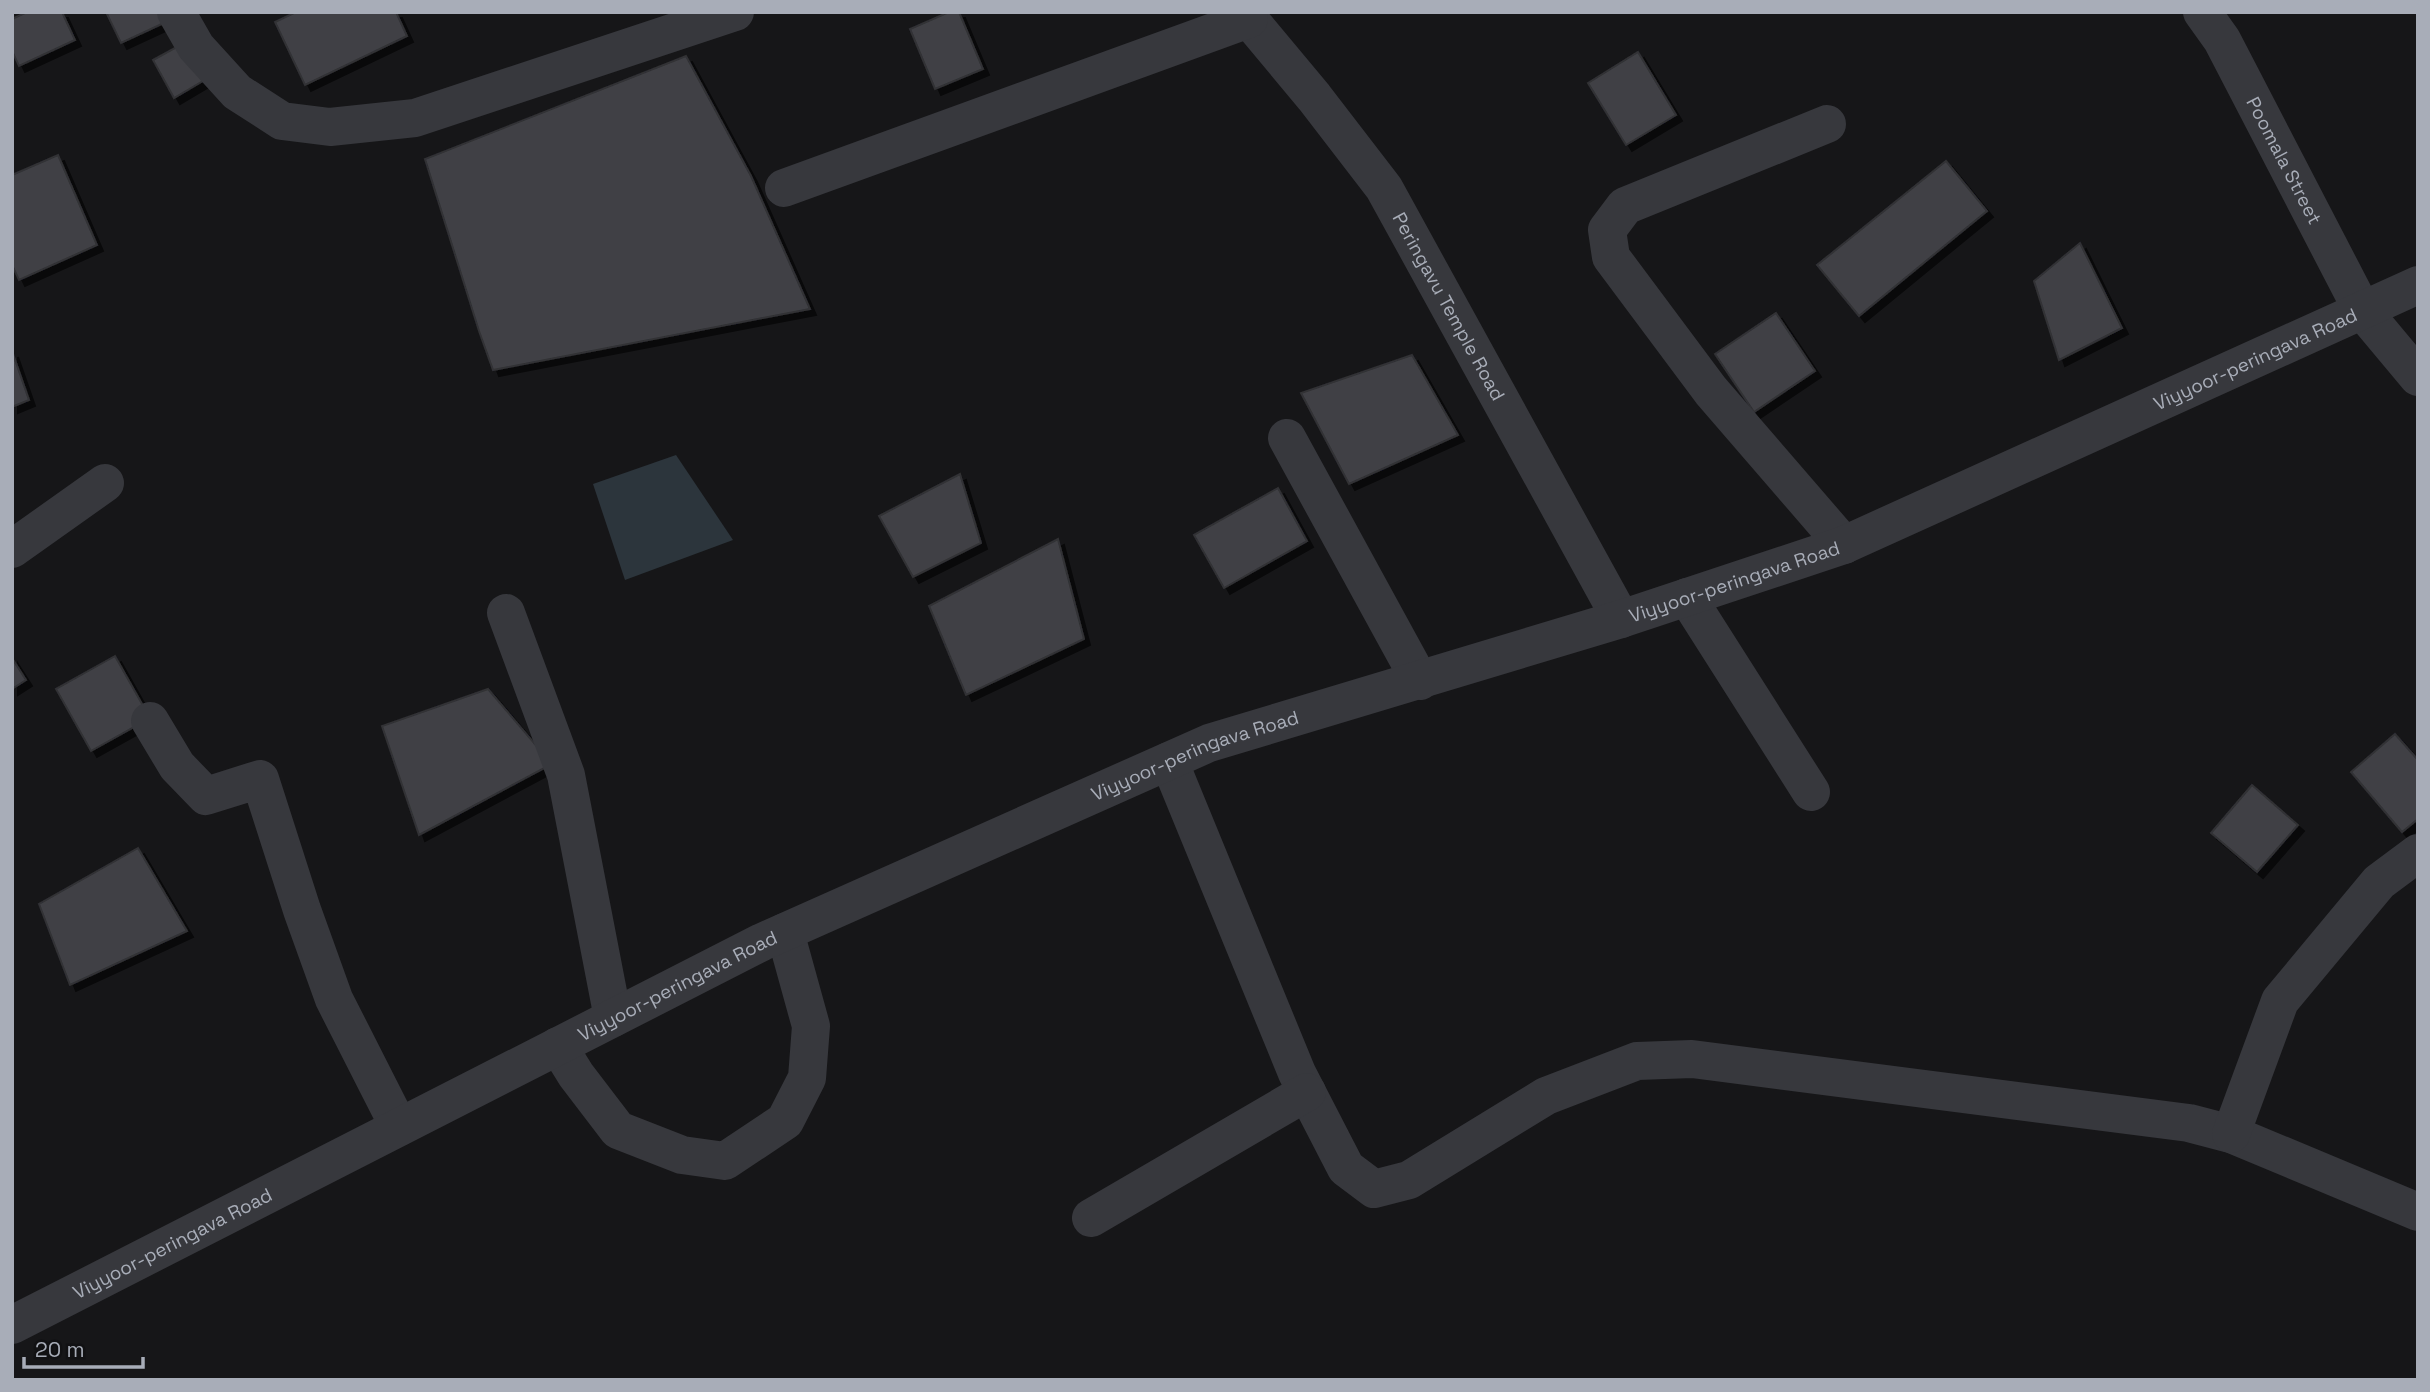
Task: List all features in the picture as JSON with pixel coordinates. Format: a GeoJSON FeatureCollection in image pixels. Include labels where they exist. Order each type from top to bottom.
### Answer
{"type":"FeatureCollection","features":[{"type":"Feature","properties":{"kind":"street"},"geometry":{"type":"LineString","coordinates":[[176,12],[196,47],[237,92],[282,121],[330,127],[415,118],[735,12]]}},
{"type":"Feature","properties":{"kind":"street","name":"Poomala Street"},"geometry":{"type":"LineString","coordinates":[[2202,12],[2222,40],[2362,310],[2418,377]]}},
{"type":"Feature","properties":{"kind":"street"},"geometry":{"type":"LineString","coordinates":[[784,188],[1248,16]]}},
{"type":"Feature","properties":{"kind":"street","name":"Peringavu Temple Road"},"geometry":{"type":"LineString","coordinates":[[1248,16],[1384,188],[1621,619]]}},
{"type":"Feature","properties":{"kind":"street"},"geometry":{"type":"LineString","coordinates":[[1827,124],[1625,206],[1607,230],[1611,257],[1702,380],[1844,545]]}},
{"type":"Feature","properties":{"kind":"street","name":"Viyyoor-peringava Road"},"geometry":{"type":"LineString","coordinates":[[12,1325],[785,932],[1209,743],[1621,619],[1844,545],[2418,285]]}},
{"type":"Feature","properties":{"kind":"street"},"geometry":{"type":"LineString","coordinates":[[1287,438],[1420,681]]}},
{"type":"Feature","properties":{"kind":"street"},"geometry":{"type":"LineString","coordinates":[[12,548],[105,484]]}},
{"type":"Feature","properties":{"kind":"street"},"geometry":{"type":"LineString","coordinates":[[1687,597],[1811,792]]}},
{"type":"Feature","properties":{"kind":"street"},"geometry":{"type":"LineString","coordinates":[[506,613],[566,775],[613,1018]]}},
{"type":"Feature","properties":{"kind":"street"},"geometry":{"type":"LineString","coordinates":[[150,721],[177,766],[206,796],[260,779],[334,999],[399,1127]]}},
{"type":"Feature","properties":{"kind":"street"},"geometry":{"type":"LineString","coordinates":[[1169,761],[1307,1092],[1346,1168],[1374,1189],[1409,1180],[1546,1096],[1637,1061],[1692,1059],[2189,1123],[2231,1134],[2418,1212]]}},
{"type":"Feature","properties":{"kind":"street"},"geometry":{"type":"LineString","coordinates":[[2231,1134],[2280,1001],[2379,882],[2418,853]]}},
{"type":"Feature","properties":{"kind":"street"},"geometry":{"type":"LineString","coordinates":[[558,1046],[576,1075],[618,1130],[682,1155],[725,1161],[785,1121],[807,1078],[811,1026],[785,932]]}},
{"type":"Feature","properties":{"kind":"street"},"geometry":{"type":"LineString","coordinates":[[1091,1219],[1307,1092]]}},
{"type":"Feature","properties":{"kind":"shaded area"},"geometry":{"type":"Polygon","coordinates":[[[676,455],[733,540],[625,580],[593,484],[676,455]]]}},
{"type":"Feature","properties":{"kind":"building"},"geometry":{"type":"Polygon","coordinates":[[[27,12],[62,12],[75,40],[19,66],[12,51],[12,19],[27,12]]]}},
{"type":"Feature","properties":{"kind":"building"},"geometry":{"type":"Polygon","coordinates":[[[106,12],[159,12],[164,23],[121,43],[106,12]]]}},
{"type":"Feature","properties":{"kind":"building"},"geometry":{"type":"Polygon","coordinates":[[[296,12],[396,12],[407,36],[305,85],[275,22],[296,12]]]}},
{"type":"Feature","properties":{"kind":"building"},"geometry":{"type":"Polygon","coordinates":[[[949,12],[959,12],[983,69],[935,89],[910,29],[949,12]]]}},
{"type":"Feature","properties":{"kind":"building"},"geometry":{"type":"Polygon","coordinates":[[[182,44],[203,81],[174,98],[153,60],[182,44]]]}},
{"type":"Feature","properties":{"kind":"building"},"geometry":{"type":"Polygon","coordinates":[[[1638,52],[1676,115],[1626,145],[1588,83],[1638,52]]]}},
{"type":"Feature","properties":{"kind":"building"},"geometry":{"type":"Polygon","coordinates":[[[686,56],[751,176],[810,309],[493,370],[425,159],[686,56]]]}},
{"type":"Feature","properties":{"kind":"building"},"geometry":{"type":"Polygon","coordinates":[[[58,155],[97,245],[19,280],[12,265],[12,175],[58,155]]]}},
{"type":"Feature","properties":{"kind":"building"},"geometry":{"type":"Polygon","coordinates":[[[1946,161],[1987,211],[1859,316],[1817,265],[1946,161]]]}},
{"type":"Feature","properties":{"kind":"building"},"geometry":{"type":"Polygon","coordinates":[[[2080,243],[2122,328],[2059,360],[2034,281],[2080,243]]]}},
{"type":"Feature","properties":{"kind":"building"},"geometry":{"type":"Polygon","coordinates":[[[1776,313],[1815,371],[1754,412],[1715,354],[1776,313]]]}},
{"type":"Feature","properties":{"kind":"building"},"geometry":{"type":"Polygon","coordinates":[[[12,351],[29,400],[12,407],[12,351]]]}},
{"type":"Feature","properties":{"kind":"building"},"geometry":{"type":"Polygon","coordinates":[[[1412,355],[1458,435],[1349,484],[1301,393],[1412,355]]]}},
{"type":"Feature","properties":{"kind":"building"},"geometry":{"type":"Polygon","coordinates":[[[960,474],[981,543],[913,577],[879,516],[960,474]]]}},
{"type":"Feature","properties":{"kind":"building"},"geometry":{"type":"Polygon","coordinates":[[[1278,488],[1307,541],[1224,588],[1194,535],[1278,488]]]}},
{"type":"Feature","properties":{"kind":"building"},"geometry":{"type":"Polygon","coordinates":[[[1058,539],[1084,639],[966,695],[929,606],[1058,539]]]}},
{"type":"Feature","properties":{"kind":"building"},"geometry":{"type":"Polygon","coordinates":[[[115,656],[150,718],[91,751],[56,689],[115,656]]]}},
{"type":"Feature","properties":{"kind":"building"},"geometry":{"type":"Polygon","coordinates":[[[12,658],[26,680],[12,689],[12,658]]]}},
{"type":"Feature","properties":{"kind":"building"},"geometry":{"type":"Polygon","coordinates":[[[488,689],[552,764],[419,835],[382,726],[488,689]]]}},
{"type":"Feature","properties":{"kind":"building"},"geometry":{"type":"Polygon","coordinates":[[[2395,734],[2418,760],[2418,819],[2402,832],[2351,772],[2395,734]]]}},
{"type":"Feature","properties":{"kind":"building"},"geometry":{"type":"Polygon","coordinates":[[[2252,785],[2298,825],[2257,872],[2211,833],[2252,785]]]}},
{"type":"Feature","properties":{"kind":"building"},"geometry":{"type":"Polygon","coordinates":[[[138,848],[187,931],[70,985],[39,904],[138,848]]]}}]}
